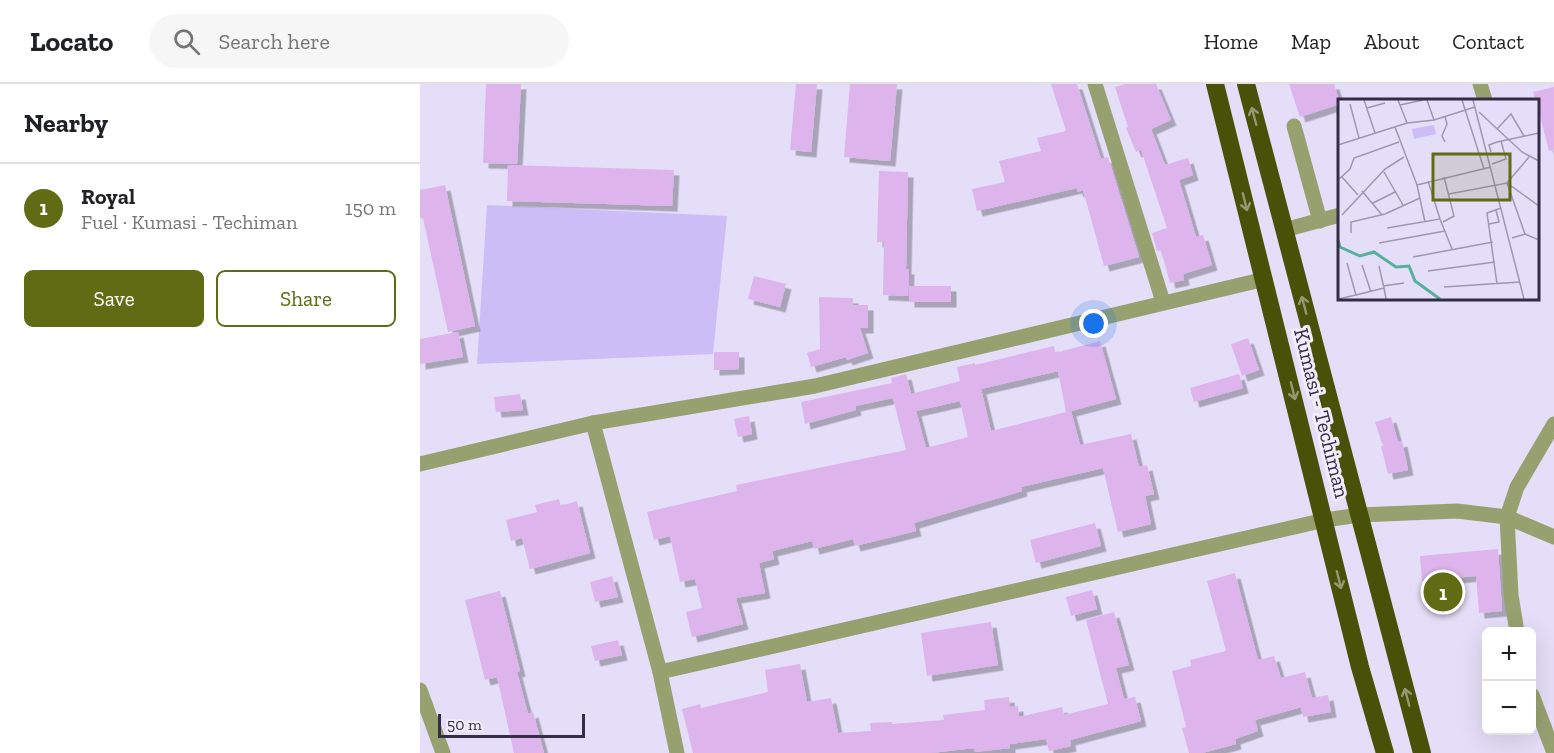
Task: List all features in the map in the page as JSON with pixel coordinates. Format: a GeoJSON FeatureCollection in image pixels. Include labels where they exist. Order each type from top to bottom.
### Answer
{"type":"FeatureCollection","features":[{"type":"Feature","properties":{"kind":"highway","name":"Kumasi - Techiman"},"geometry":{"type":"LineString","coordinates":[[1215,84],[1360,667],[1385,753]]}},
{"type":"Feature","properties":{"kind":"highway"},"geometry":{"type":"LineString","coordinates":[[1246,84],[1422,753]]}},
{"type":"Feature","properties":{"kind":"street"},"geometry":{"type":"LineString","coordinates":[[1095,84],[1163,302]]}},
{"type":"Feature","properties":{"kind":"street"},"geometry":{"type":"LineString","coordinates":[[1480,84],[1485,99]]}},
{"type":"Feature","properties":{"kind":"street"},"geometry":{"type":"LineString","coordinates":[[1294,126],[1320,221]]}},
{"type":"Feature","properties":{"kind":"street"},"geometry":{"type":"LineString","coordinates":[[1284,230],[1338,216]]}},
{"type":"Feature","properties":{"kind":"street"},"geometry":{"type":"LineString","coordinates":[[420,464],[593,423],[815,386],[1265,279]]}},
{"type":"Feature","properties":{"kind":"street"},"geometry":{"type":"LineString","coordinates":[[593,423],[660,672],[677,753]]}},
{"type":"Feature","properties":{"kind":"street"},"geometry":{"type":"LineString","coordinates":[[1515,627],[1511,596],[1507,517],[1517,487],[1554,424]]}},
{"type":"Feature","properties":{"kind":"street"},"geometry":{"type":"LineString","coordinates":[[660,672],[1325,520],[1359,515],[1457,511],[1507,517],[1554,537]]}},
{"type":"Feature","properties":{"kind":"street"},"geometry":{"type":"LineString","coordinates":[[420,690],[443,753]]}},
{"type":"Feature","properties":{"kind":"street"},"geometry":{"type":"LineString","coordinates":[[1536,706],[1554,753]]}},
{"type":"Feature","properties":{"kind":"shaded area"},"geometry":{"type":"Polygon","coordinates":[[[487,205],[727,216],[713,354],[477,364],[487,205]]]}},
{"type":"Feature","properties":{"kind":"building"},"geometry":{"type":"Polygon","coordinates":[[[486,84],[521,84],[517,164],[483,163],[486,84]]]}},
{"type":"Feature","properties":{"kind":"building"},"geometry":{"type":"Polygon","coordinates":[[[796,84],[817,84],[811,152],[790,150],[796,84]]]}},
{"type":"Feature","properties":{"kind":"building"},"geometry":{"type":"Polygon","coordinates":[[[850,84],[897,84],[890,161],[844,157],[850,84]]]}},
{"type":"Feature","properties":{"kind":"building"},"geometry":{"type":"Polygon","coordinates":[[[1051,84],[1077,84],[1101,159],[1108,157],[1139,257],[1104,266],[1083,190],[1078,192],[1077,188],[977,211],[972,189],[1005,182],[999,161],[1041,151],[1037,138],[1066,131],[1051,84]]]}},
{"type":"Feature","properties":{"kind":"building"},"geometry":{"type":"Polygon","coordinates":[[[1125,84],[1156,84],[1171,120],[1151,129],[1165,165],[1188,158],[1193,175],[1179,180],[1196,237],[1203,235],[1212,265],[1183,274],[1184,280],[1170,283],[1161,250],[1157,251],[1152,233],[1167,228],[1141,150],[1136,152],[1126,128],[1128,127],[1115,87],[1125,84]]]}},
{"type":"Feature","properties":{"kind":"building"},"geometry":{"type":"Polygon","coordinates":[[[1289,84],[1334,84],[1338,105],[1300,117],[1289,84]]]}},
{"type":"Feature","properties":{"kind":"building"},"geometry":{"type":"Polygon","coordinates":[[[1554,87],[1554,150],[1549,151],[1539,112],[1539,99],[1535,99],[1533,92],[1554,87]]]}},
{"type":"Feature","properties":{"kind":"building"},"geometry":{"type":"Polygon","coordinates":[[[508,165],[674,170],[672,206],[507,201],[508,165]]]}},
{"type":"Feature","properties":{"kind":"building"},"geometry":{"type":"Polygon","coordinates":[[[879,171],[908,172],[906,269],[909,269],[908,296],[883,295],[884,242],[877,242],[879,171]]]}},
{"type":"Feature","properties":{"kind":"building"},"geometry":{"type":"Polygon","coordinates":[[[445,185],[475,326],[448,332],[423,218],[420,218],[420,190],[445,185]]]}},
{"type":"Feature","properties":{"kind":"building"},"geometry":{"type":"Polygon","coordinates":[[[754,276],[786,284],[780,307],[748,299],[754,276]]]}},
{"type":"Feature","properties":{"kind":"building"},"geometry":{"type":"Polygon","coordinates":[[[909,286],[951,286],[951,302],[909,302],[909,286]]]}},
{"type":"Feature","properties":{"kind":"building"},"geometry":{"type":"Polygon","coordinates":[[[819,297],[853,298],[853,305],[868,305],[868,328],[860,328],[868,353],[811,367],[807,353],[820,349],[819,297]]]}},
{"type":"Feature","properties":{"kind":"building"},"geometry":{"type":"Polygon","coordinates":[[[458,332],[463,357],[420,364],[420,339],[458,332]]]}},
{"type":"Feature","properties":{"kind":"building"},"geometry":{"type":"Polygon","coordinates":[[[1248,338],[1259,370],[1242,376],[1231,344],[1248,338]]]}},
{"type":"Feature","properties":{"kind":"building"},"geometry":{"type":"Polygon","coordinates":[[[1100,341],[1116,399],[1071,411],[1080,445],[1131,434],[1139,467],[1147,465],[1154,494],[1145,496],[1151,524],[1118,532],[1103,468],[1021,487],[1022,491],[914,523],[916,531],[855,546],[853,539],[814,549],[812,541],[772,551],[774,559],[759,563],[765,593],[736,598],[743,624],[692,637],[686,612],[702,608],[695,579],[680,582],[670,536],[654,540],[647,512],[737,491],[736,485],[906,450],[893,398],[855,406],[856,410],[805,424],[801,402],[892,383],[891,378],[906,374],[911,394],[960,381],[957,367],[975,363],[975,365],[1054,346],[1055,353],[1100,341]],[[1058,371],[981,389],[991,431],[1066,412],[1058,371]],[[960,401],[916,411],[926,448],[968,437],[960,401]]]}},
{"type":"Feature","properties":{"kind":"building"},"geometry":{"type":"Polygon","coordinates":[[[714,352],[739,352],[739,369],[714,370],[714,352]]]}},
{"type":"Feature","properties":{"kind":"building"},"geometry":{"type":"Polygon","coordinates":[[[1239,374],[1243,388],[1194,402],[1190,388],[1239,374]]]}},
{"type":"Feature","properties":{"kind":"building"},"geometry":{"type":"Polygon","coordinates":[[[520,394],[523,410],[496,412],[494,397],[520,394]]]}},
{"type":"Feature","properties":{"kind":"building"},"geometry":{"type":"Polygon","coordinates":[[[749,416],[752,434],[738,437],[734,419],[749,416]]]}},
{"type":"Feature","properties":{"kind":"building"},"geometry":{"type":"Polygon","coordinates":[[[1391,417],[1398,442],[1402,441],[1408,470],[1388,474],[1381,446],[1383,446],[1375,422],[1391,417]]]}},
{"type":"Feature","properties":{"kind":"building"},"geometry":{"type":"Polygon","coordinates":[[[559,499],[561,506],[577,501],[590,553],[530,569],[522,538],[511,541],[506,520],[537,512],[535,505],[559,499]]]}},
{"type":"Feature","properties":{"kind":"building"},"geometry":{"type":"Polygon","coordinates":[[[1095,523],[1101,546],[1036,563],[1030,540],[1095,523]]]}},
{"type":"Feature","properties":{"kind":"building"},"geometry":{"type":"Polygon","coordinates":[[[1498,549],[1502,611],[1479,613],[1476,576],[1422,581],[1420,556],[1498,549]]]}},
{"type":"Feature","properties":{"kind":"building"},"geometry":{"type":"Polygon","coordinates":[[[1235,573],[1258,660],[1274,656],[1281,678],[1305,672],[1312,698],[1328,695],[1331,712],[1303,717],[1301,707],[1255,720],[1258,731],[1235,739],[1236,744],[1202,753],[1189,753],[1182,728],[1186,727],[1172,671],[1191,666],[1190,660],[1226,651],[1207,581],[1235,573]]]}},
{"type":"Feature","properties":{"kind":"building"},"geometry":{"type":"Polygon","coordinates":[[[612,576],[618,597],[595,602],[590,582],[612,576]]]}},
{"type":"Feature","properties":{"kind":"building"},"geometry":{"type":"Polygon","coordinates":[[[1092,590],[1097,609],[1071,616],[1066,597],[1092,590]]]}},
{"type":"Feature","properties":{"kind":"building"},"geometry":{"type":"Polygon","coordinates":[[[500,591],[528,714],[533,712],[544,753],[514,753],[497,677],[485,680],[465,600],[500,591]]]}},
{"type":"Feature","properties":{"kind":"building"},"geometry":{"type":"Polygon","coordinates":[[[1114,612],[1129,665],[1116,668],[1124,699],[1135,697],[1141,721],[1070,740],[1071,746],[1049,751],[1046,739],[1010,744],[1010,748],[975,752],[974,748],[931,753],[693,753],[682,709],[700,704],[701,708],[768,692],[765,670],[800,664],[807,702],[831,698],[838,733],[871,731],[870,723],[892,722],[892,724],[944,720],[943,715],[985,710],[984,700],[1009,697],[1010,707],[1018,706],[1019,717],[1062,707],[1064,715],[1108,704],[1086,620],[1114,612]]]}},
{"type":"Feature","properties":{"kind":"building"},"geometry":{"type":"Polygon","coordinates":[[[991,622],[998,665],[927,676],[921,633],[991,622]]]}},
{"type":"Feature","properties":{"kind":"building"},"geometry":{"type":"Polygon","coordinates":[[[618,640],[622,655],[595,661],[591,646],[618,640]]]}},
{"type":"Feature","properties":{"kind":"place","name":"Royal"},"geometry":{"type":"Point","coordinates":[1443,592]}}]}
